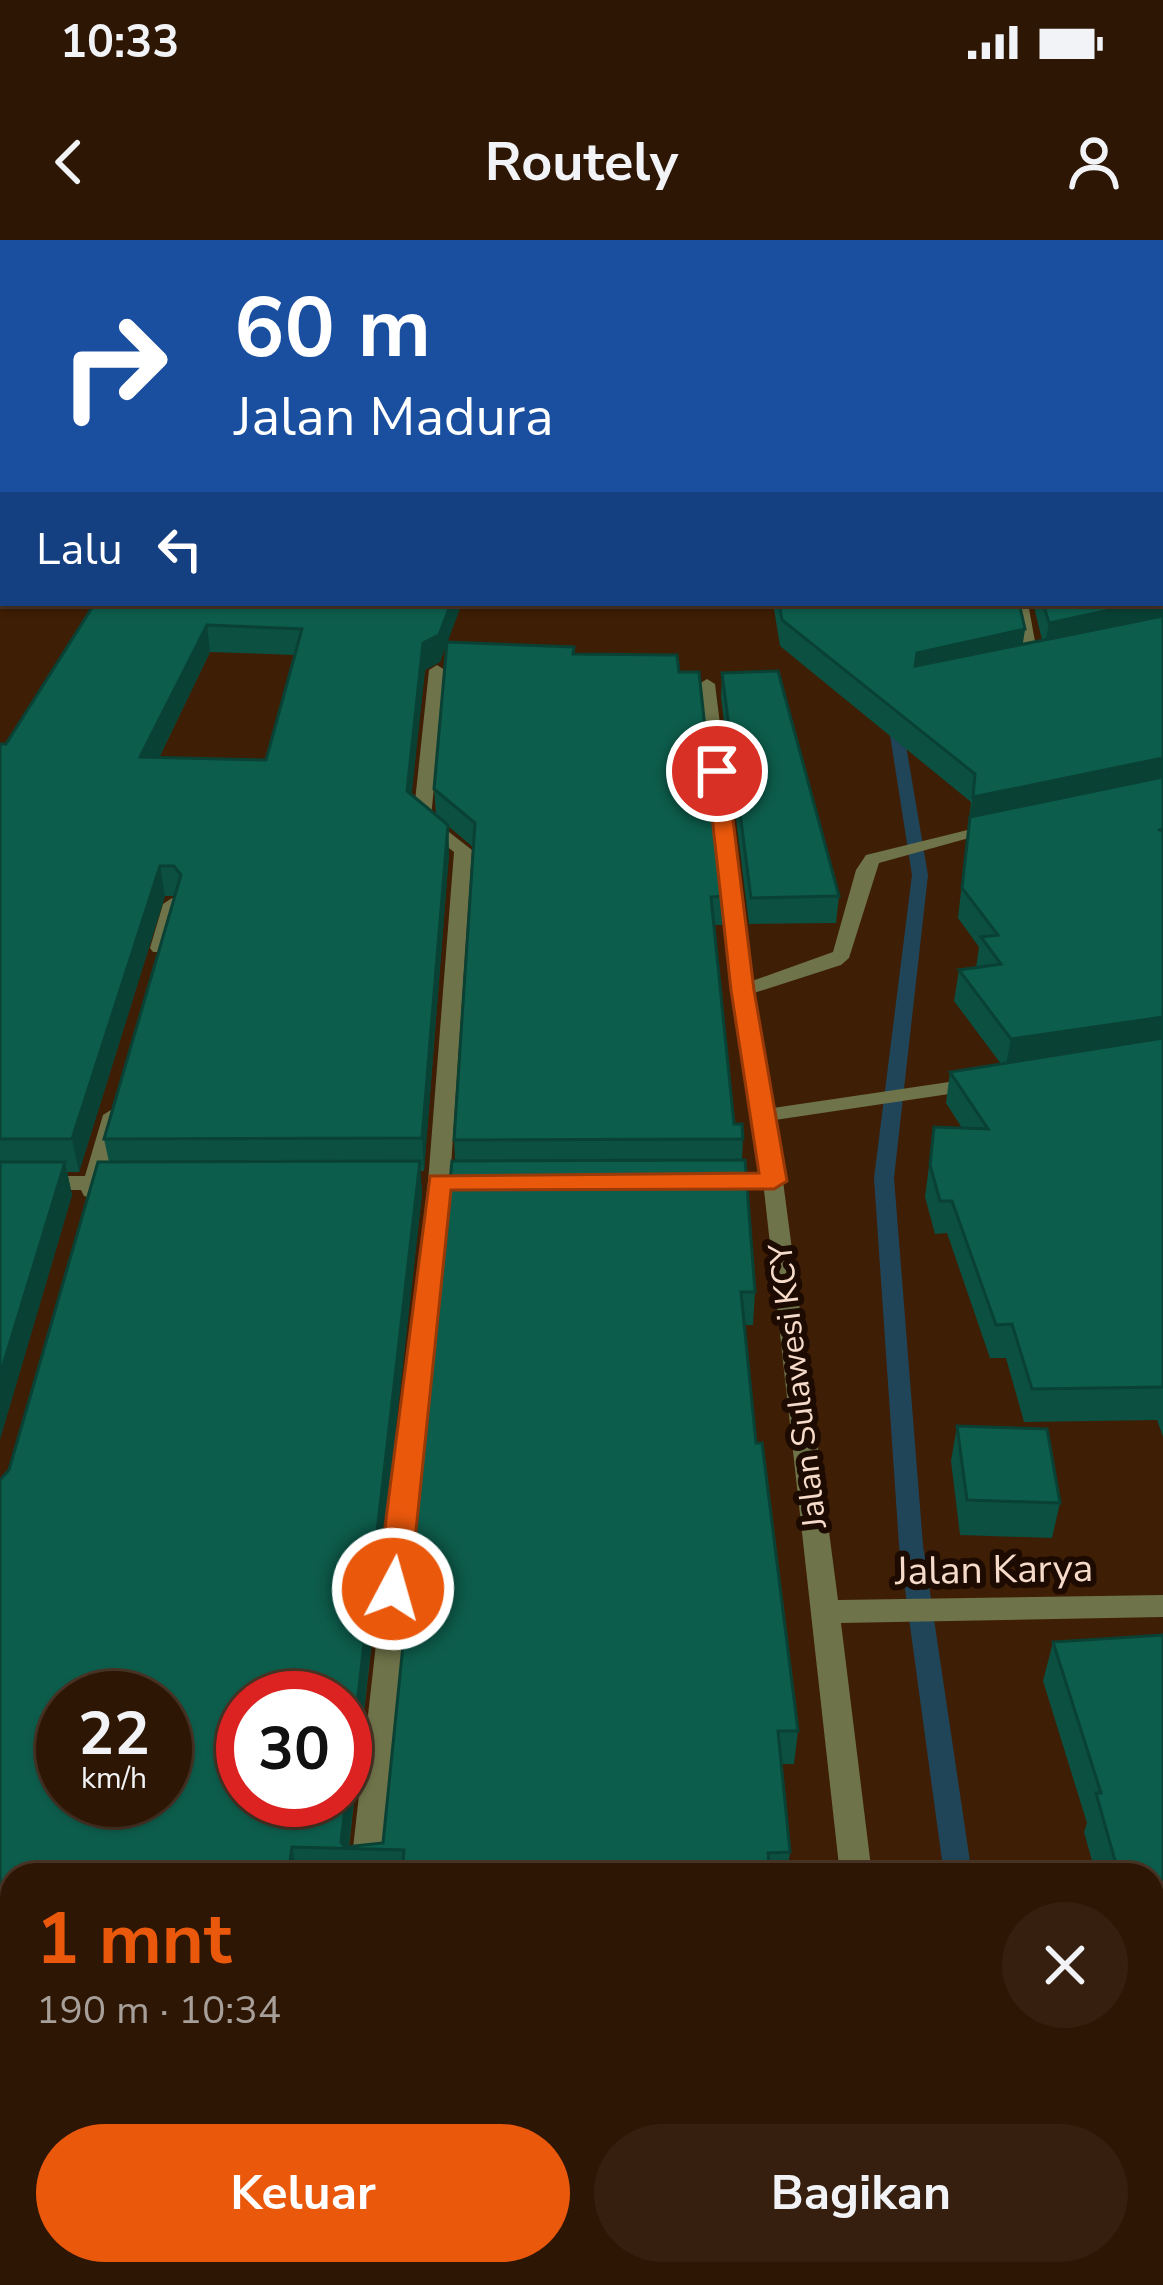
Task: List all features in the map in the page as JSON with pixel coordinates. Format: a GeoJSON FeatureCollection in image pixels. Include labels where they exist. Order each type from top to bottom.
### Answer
{"type":"FeatureCollection","features":[{"type":"Feature","properties":{"kind":"street"},"geometry":{"type":"LineString","coordinates":[[1023,606],[1034,660]]}},
{"type":"Feature","properties":{"kind":"street"},"geometry":{"type":"LineString","coordinates":[[1011,665],[1055,656]]}},
{"type":"Feature","properties":{"kind":"street"},"geometry":{"type":"LineString","coordinates":[[367,1863],[439,1182],[463,850],[422,820],[437,670]]}},
{"type":"Feature","properties":{"kind":"street","name":"Jalan Sulawesi KCY"},"geometry":{"type":"LineString","coordinates":[[706,684],[761,1116],[762,1181],[826,1612],[855,1863]]}},
{"type":"Feature","properties":{"kind":"street"},"geometry":{"type":"LineString","coordinates":[[742,990],[834,961],[842,954],[865,870],[884,853],[1023,823]]}},
{"type":"Feature","properties":{"kind":"street"},"geometry":{"type":"LineString","coordinates":[[156,963],[172,904]]}},
{"type":"Feature","properties":{"kind":"street"},"geometry":{"type":"LineString","coordinates":[[761,1116],[999,1081]]}},
{"type":"Feature","properties":{"kind":"street"},"geometry":{"type":"LineString","coordinates":[[91,1195],[121,1091]]}},
{"type":"Feature","properties":{"kind":"street"},"geometry":{"type":"LineString","coordinates":[[0,1183],[91,1195],[140,1183]]}},
{"type":"Feature","properties":{"kind":"street","name":"Jalan Karya"},"geometry":{"type":"LineString","coordinates":[[826,1612],[1163,1606]]}},
{"type":"Feature","properties":{"kind":"building"},"geometry":{"type":"Polygon","coordinates":[[[93,606],[450,606],[439,635],[423,643],[407,791],[448,825],[422,1138],[104,1139],[181,875],[174,866],[160,866],[72,1139],[0,1139],[0,744],[6,744],[93,606]],[[207,625],[140,757],[266,760],[302,629],[207,625]]]}},
{"type":"Feature","properties":{"kind":"building"},"geometry":{"type":"Polygon","coordinates":[[[780,606],[1020,606],[1025,629],[917,653],[915,666],[1163,616],[1163,758],[973,797],[975,774],[782,620],[780,606]]]}},
{"type":"Feature","properties":{"kind":"building"},"geometry":{"type":"Polygon","coordinates":[[[1044,606],[1129,606],[1049,623],[1044,606]]]}},
{"type":"Feature","properties":{"kind":"building"},"geometry":{"type":"Polygon","coordinates":[[[447,642],[574,647],[573,654],[677,655],[679,672],[699,672],[723,896],[711,897],[734,1124],[742,1124],[743,1139],[454,1140],[475,823],[434,789],[447,642]]]}},
{"type":"Feature","properties":{"kind":"building"},"geometry":{"type":"Polygon","coordinates":[[[778,671],[839,896],[751,898],[722,673],[778,671]]]}},
{"type":"Feature","properties":{"kind":"building"},"geometry":{"type":"Polygon","coordinates":[[[1163,777],[1163,1017],[1011,1039],[959,970],[1001,964],[981,937],[998,935],[962,888],[970,817],[1163,777]]]}},
{"type":"Feature","properties":{"kind":"building"},"geometry":{"type":"Polygon","coordinates":[[[1163,1038],[1163,1387],[1032,1389],[1012,1324],[996,1325],[952,1201],[940,1201],[930,1165],[934,1127],[988,1129],[950,1072],[1163,1038]]]}},
{"type":"Feature","properties":{"kind":"building"},"geometry":{"type":"Polygon","coordinates":[[[745,1160],[755,1292],[741,1292],[756,1443],[762,1443],[798,1731],[778,1731],[790,1852],[768,1853],[769,1863],[403,1863],[404,1850],[292,1847],[290,1863],[0,1863],[0,1480],[9,1470],[98,1162],[420,1161],[361,1671],[216,1671],[216,1827],[343,1827],[345,1847],[383,1843],[452,1161],[745,1160]]]}},
{"type":"Feature","properties":{"kind":"building"},"geometry":{"type":"Polygon","coordinates":[[[0,1162],[65,1162],[0,1375],[0,1162]]]}},
{"type":"Feature","properties":{"kind":"building"},"geometry":{"type":"Polygon","coordinates":[[[957,1426],[1047,1429],[1060,1503],[967,1500],[957,1426]]]}},
{"type":"Feature","properties":{"kind":"building"},"geometry":{"type":"Polygon","coordinates":[[[1163,1635],[1163,1863],[1116,1863],[1096,1793],[1101,1793],[1053,1642],[1163,1635]]]}},
{"type":"Feature","properties":{"kind":"waterway"},"geometry":{"type":"LineString","coordinates":[[894,716],[920,875],[884,1178],[911,1545],[956,1863]]}},
{"type":"Feature","properties":{"kind":"route"},"geometry":{"type":"LineString","coordinates":[[393,1589],[439,1182],[774,1181],[742,990],[717,771]]}}]}
